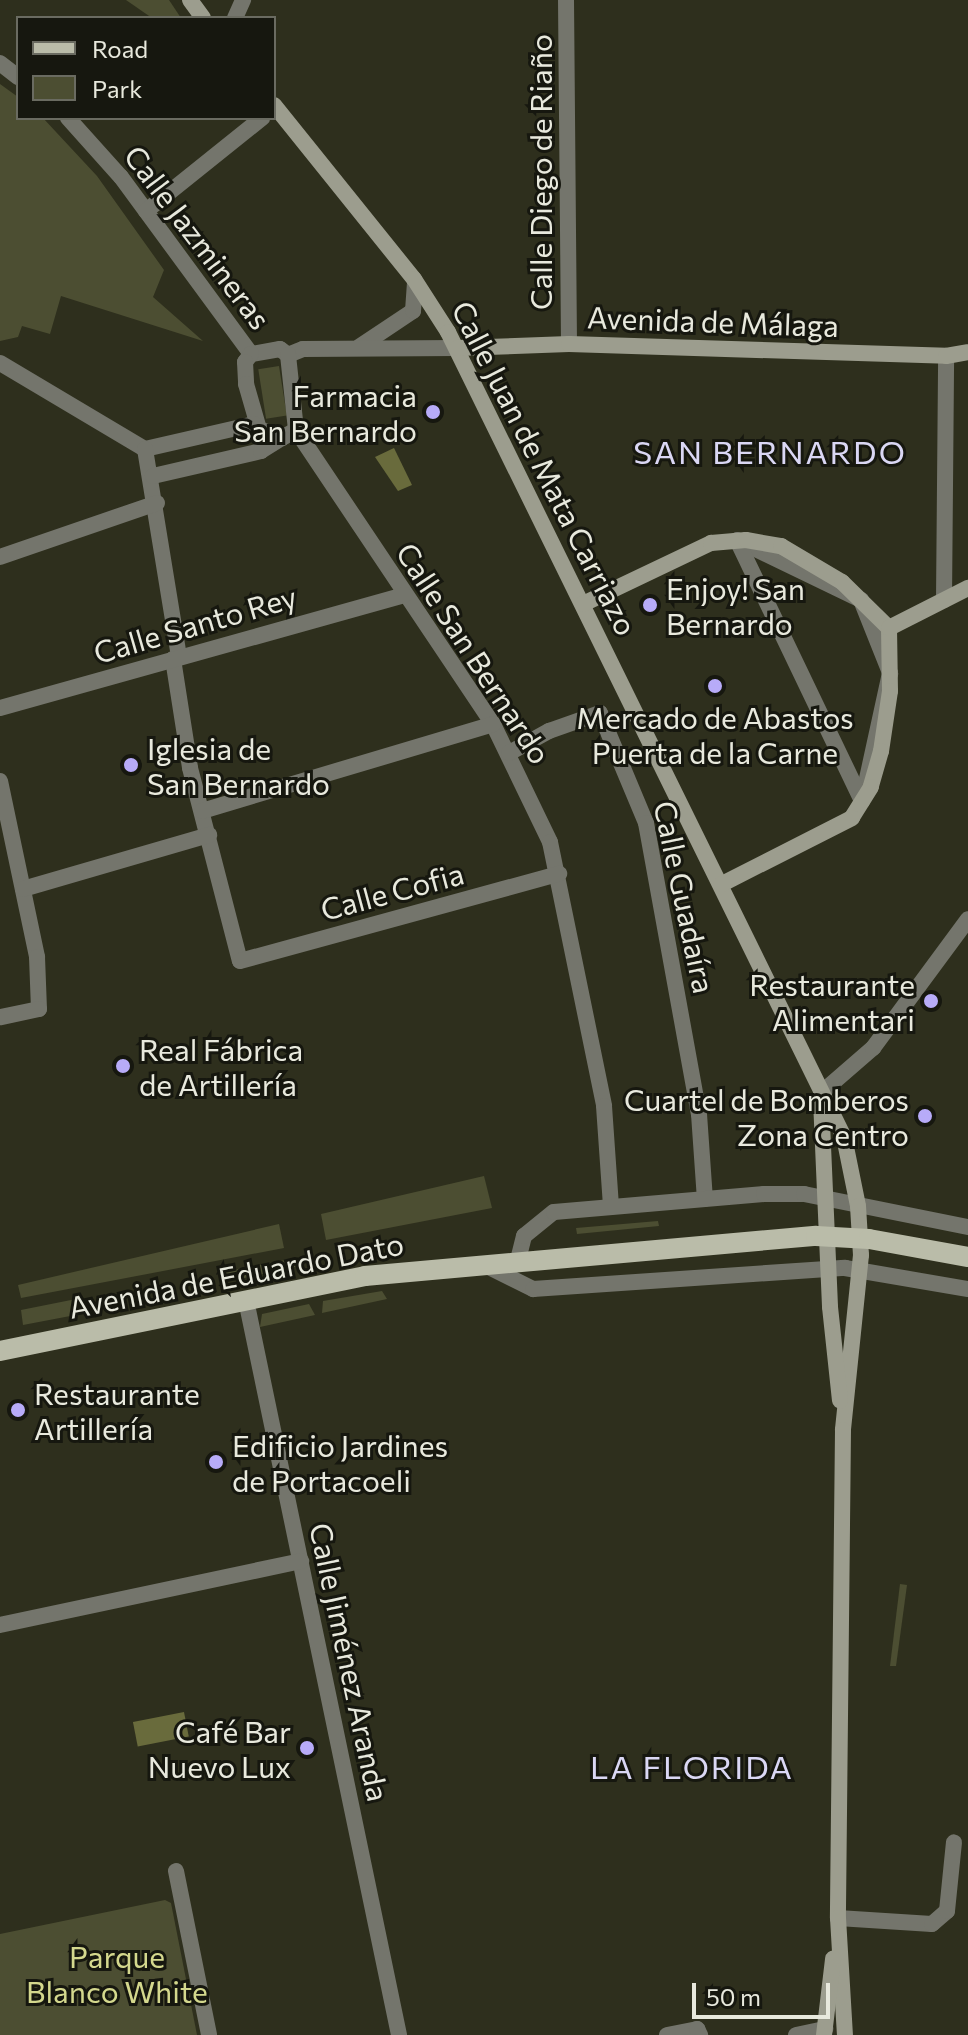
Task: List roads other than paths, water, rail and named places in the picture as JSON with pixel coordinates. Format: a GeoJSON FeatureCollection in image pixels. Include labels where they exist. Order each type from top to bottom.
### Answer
{"type":"FeatureCollection","features":[{"type":"Feature","properties":{"kind":"main road","name":"Calle Juan de Mata Carriazo"},"geometry":{"type":"LineString","coordinates":[[276,116],[414,279],[457,348],[844,1137],[858,1206],[860,1269],[843,1430]]}},
{"type":"Feature","properties":{"kind":"main road","name":"Avenida de Málaga"},"geometry":{"type":"LineString","coordinates":[[457,348],[569,344],[946,356],[968,352]]}},
{"type":"Feature","properties":{"kind":"main road"},"geometry":{"type":"LineString","coordinates":[[583,604],[711,543],[737,540],[781,546],[842,582],[889,628],[890,673],[881,751],[862,801],[852,818],[722,884]]}},
{"type":"Feature","properties":{"kind":"main road"},"geometry":{"type":"LineString","coordinates":[[889,628],[968,588]]}},
{"type":"Feature","properties":{"kind":"main road"},"geometry":{"type":"LineString","coordinates":[[821,1093],[825,1190],[821,1236],[828,1269],[843,1430],[838,1918],[845,2035]]}},
{"type":"Feature","properties":{"kind":"main road","name":"Avenida de Eduardo Dato"},"geometry":{"type":"LineString","coordinates":[[0,1351],[365,1276],[518,1260],[821,1236],[869,1239],[968,1257]]}},
{"type":"Feature","properties":{"kind":"main road"},"geometry":{"type":"LineString","coordinates":[[824,2032],[838,1918]]}},
{"type":"Feature","properties":{"kind":"street","name":"Calle Diego de Riaño"},"geometry":{"type":"LineString","coordinates":[[566,0],[569,344]]}},
{"type":"Feature","properties":{"kind":"street"},"geometry":{"type":"LineString","coordinates":[[0,63],[16,75]]}},
{"type":"Feature","properties":{"kind":"street","name":"Calle Jazmineras"},"geometry":{"type":"LineString","coordinates":[[70,120],[146,211],[251,354]]}},
{"type":"Feature","properties":{"kind":"street"},"geometry":{"type":"LineString","coordinates":[[146,211],[259,120]]}},
{"type":"Feature","properties":{"kind":"street"},"geometry":{"type":"LineString","coordinates":[[357,348],[413,311],[417,299],[414,279]]}},
{"type":"Feature","properties":{"kind":"street"},"geometry":{"type":"LineString","coordinates":[[288,355],[303,349],[457,348]]}},
{"type":"Feature","properties":{"kind":"street"},"geometry":{"type":"LineString","coordinates":[[288,355],[280,349],[251,354],[245,362],[254,424],[265,434],[289,434]]}},
{"type":"Feature","properties":{"kind":"street"},"geometry":{"type":"LineString","coordinates":[[288,355],[289,434]]}},
{"type":"Feature","properties":{"kind":"street"},"geometry":{"type":"LineString","coordinates":[[944,600],[946,356]]}},
{"type":"Feature","properties":{"kind":"street"},"geometry":{"type":"LineString","coordinates":[[0,363],[145,449],[157,503],[190,768],[209,835],[23,889]]}},
{"type":"Feature","properties":{"kind":"street"},"geometry":{"type":"LineString","coordinates":[[145,449],[254,424]]}},
{"type":"Feature","properties":{"kind":"street"},"geometry":{"type":"LineString","coordinates":[[153,476],[261,451],[289,434]]}},
{"type":"Feature","properties":{"kind":"street","name":"Calle San Bernardo"},"geometry":{"type":"LineString","coordinates":[[289,434],[405,595],[493,724],[509,753],[559,874],[604,1106],[611,1207]]}},
{"type":"Feature","properties":{"kind":"street"},"geometry":{"type":"LineString","coordinates":[[0,557],[157,503]]}},
{"type":"Feature","properties":{"kind":"street"},"geometry":{"type":"LineString","coordinates":[[737,540],[862,801]]}},
{"type":"Feature","properties":{"kind":"street","name":"Calle Santo Rey"},"geometry":{"type":"LineString","coordinates":[[0,708],[405,595]]}},
{"type":"Feature","properties":{"kind":"street"},"geometry":{"type":"LineString","coordinates":[[861,600],[890,673]]}},
{"type":"Feature","properties":{"kind":"street","name":"Calle Guadaíra"},"geometry":{"type":"LineString","coordinates":[[509,753],[549,731],[600,713],[646,823],[699,1114],[705,1199]]}},
{"type":"Feature","properties":{"kind":"street"},"geometry":{"type":"LineString","coordinates":[[202,811],[493,724]]}},
{"type":"Feature","properties":{"kind":"street"},"geometry":{"type":"LineString","coordinates":[[0,781],[37,957],[39,1009],[0,1017]]}},
{"type":"Feature","properties":{"kind":"street","name":"Calle Cofia"},"geometry":{"type":"LineString","coordinates":[[209,835],[240,961],[559,874]]}},
{"type":"Feature","properties":{"kind":"street"},"geometry":{"type":"LineString","coordinates":[[821,1093],[873,1048],[961,940],[968,919]]}},
{"type":"Feature","properties":{"kind":"street"},"geometry":{"type":"LineString","coordinates":[[518,1260],[524,1236],[554,1212],[825,1190],[858,1206],[968,1227]]}},
{"type":"Feature","properties":{"kind":"street"},"geometry":{"type":"LineString","coordinates":[[483,1264],[533,1289],[860,1269],[968,1289]]}},
{"type":"Feature","properties":{"kind":"street","name":"Calle Jiménez Aranda"},"geometry":{"type":"LineString","coordinates":[[246,1300],[399,2035]]}},
{"type":"Feature","properties":{"kind":"street"},"geometry":{"type":"LineString","coordinates":[[0,1625],[301,1561]]}},
{"type":"Feature","properties":{"kind":"street"},"geometry":{"type":"LineString","coordinates":[[838,1918],[932,1924],[947,1911],[954,1842]]}},
{"type":"Feature","properties":{"kind":"street"},"geometry":{"type":"LineString","coordinates":[[176,1871],[209,2035]]}},
{"type":"Feature","properties":{"kind":"street"},"geometry":{"type":"LineString","coordinates":[[667,2035],[697,2029],[700,2035]]}},
{"type":"Feature","properties":{"kind":"street"},"geometry":{"type":"LineString","coordinates":[[796,2035],[824,2032]]}},
{"type":"Feature","properties":{"kind":"place","name":"Farmacia San Bernardo"},"geometry":{"type":"Point","coordinates":[433,412]}},
{"type":"Feature","properties":{"kind":"place","name":"Enjoy! San Bernardo"},"geometry":{"type":"Point","coordinates":[650,605]}},
{"type":"Feature","properties":{"kind":"place","name":"Mercado de Abastos Puerta de la Carne"},"geometry":{"type":"Point","coordinates":[715,686]}},
{"type":"Feature","properties":{"kind":"place","name":"Iglesia de San Bernardo"},"geometry":{"type":"Point","coordinates":[131,765]}},
{"type":"Feature","properties":{"kind":"place","name":"Restaurante Alimentari"},"geometry":{"type":"Point","coordinates":[931,1001]}},
{"type":"Feature","properties":{"kind":"place","name":"Real Fábrica de Artillería"},"geometry":{"type":"Point","coordinates":[123,1066]}},
{"type":"Feature","properties":{"kind":"place","name":"Cuartel de Bomberos Zona Centro"},"geometry":{"type":"Point","coordinates":[925,1116]}},
{"type":"Feature","properties":{"kind":"place","name":"Restaurante Artillería"},"geometry":{"type":"Point","coordinates":[18,1410]}},
{"type":"Feature","properties":{"kind":"place","name":"Edificio Jardines de Portacoeli"},"geometry":{"type":"Point","coordinates":[216,1462]}},
{"type":"Feature","properties":{"kind":"place","name":"Café Bar Nuevo Lux"},"geometry":{"type":"Point","coordinates":[307,1748]}},
{"type":"Feature","properties":{"kind":"district","name":"SAN BERNARDO"},"geometry":{"type":"Point","coordinates":[770,451]}},
{"type":"Feature","properties":{"kind":"district","name":"LA FLORIDA"},"geometry":{"type":"Point","coordinates":[692,1766]}},
{"type":"Feature","properties":{"kind":"park label","name":"Parque Blanco White"},"geometry":{"type":"Point","coordinates":[117,1973]}}]}
